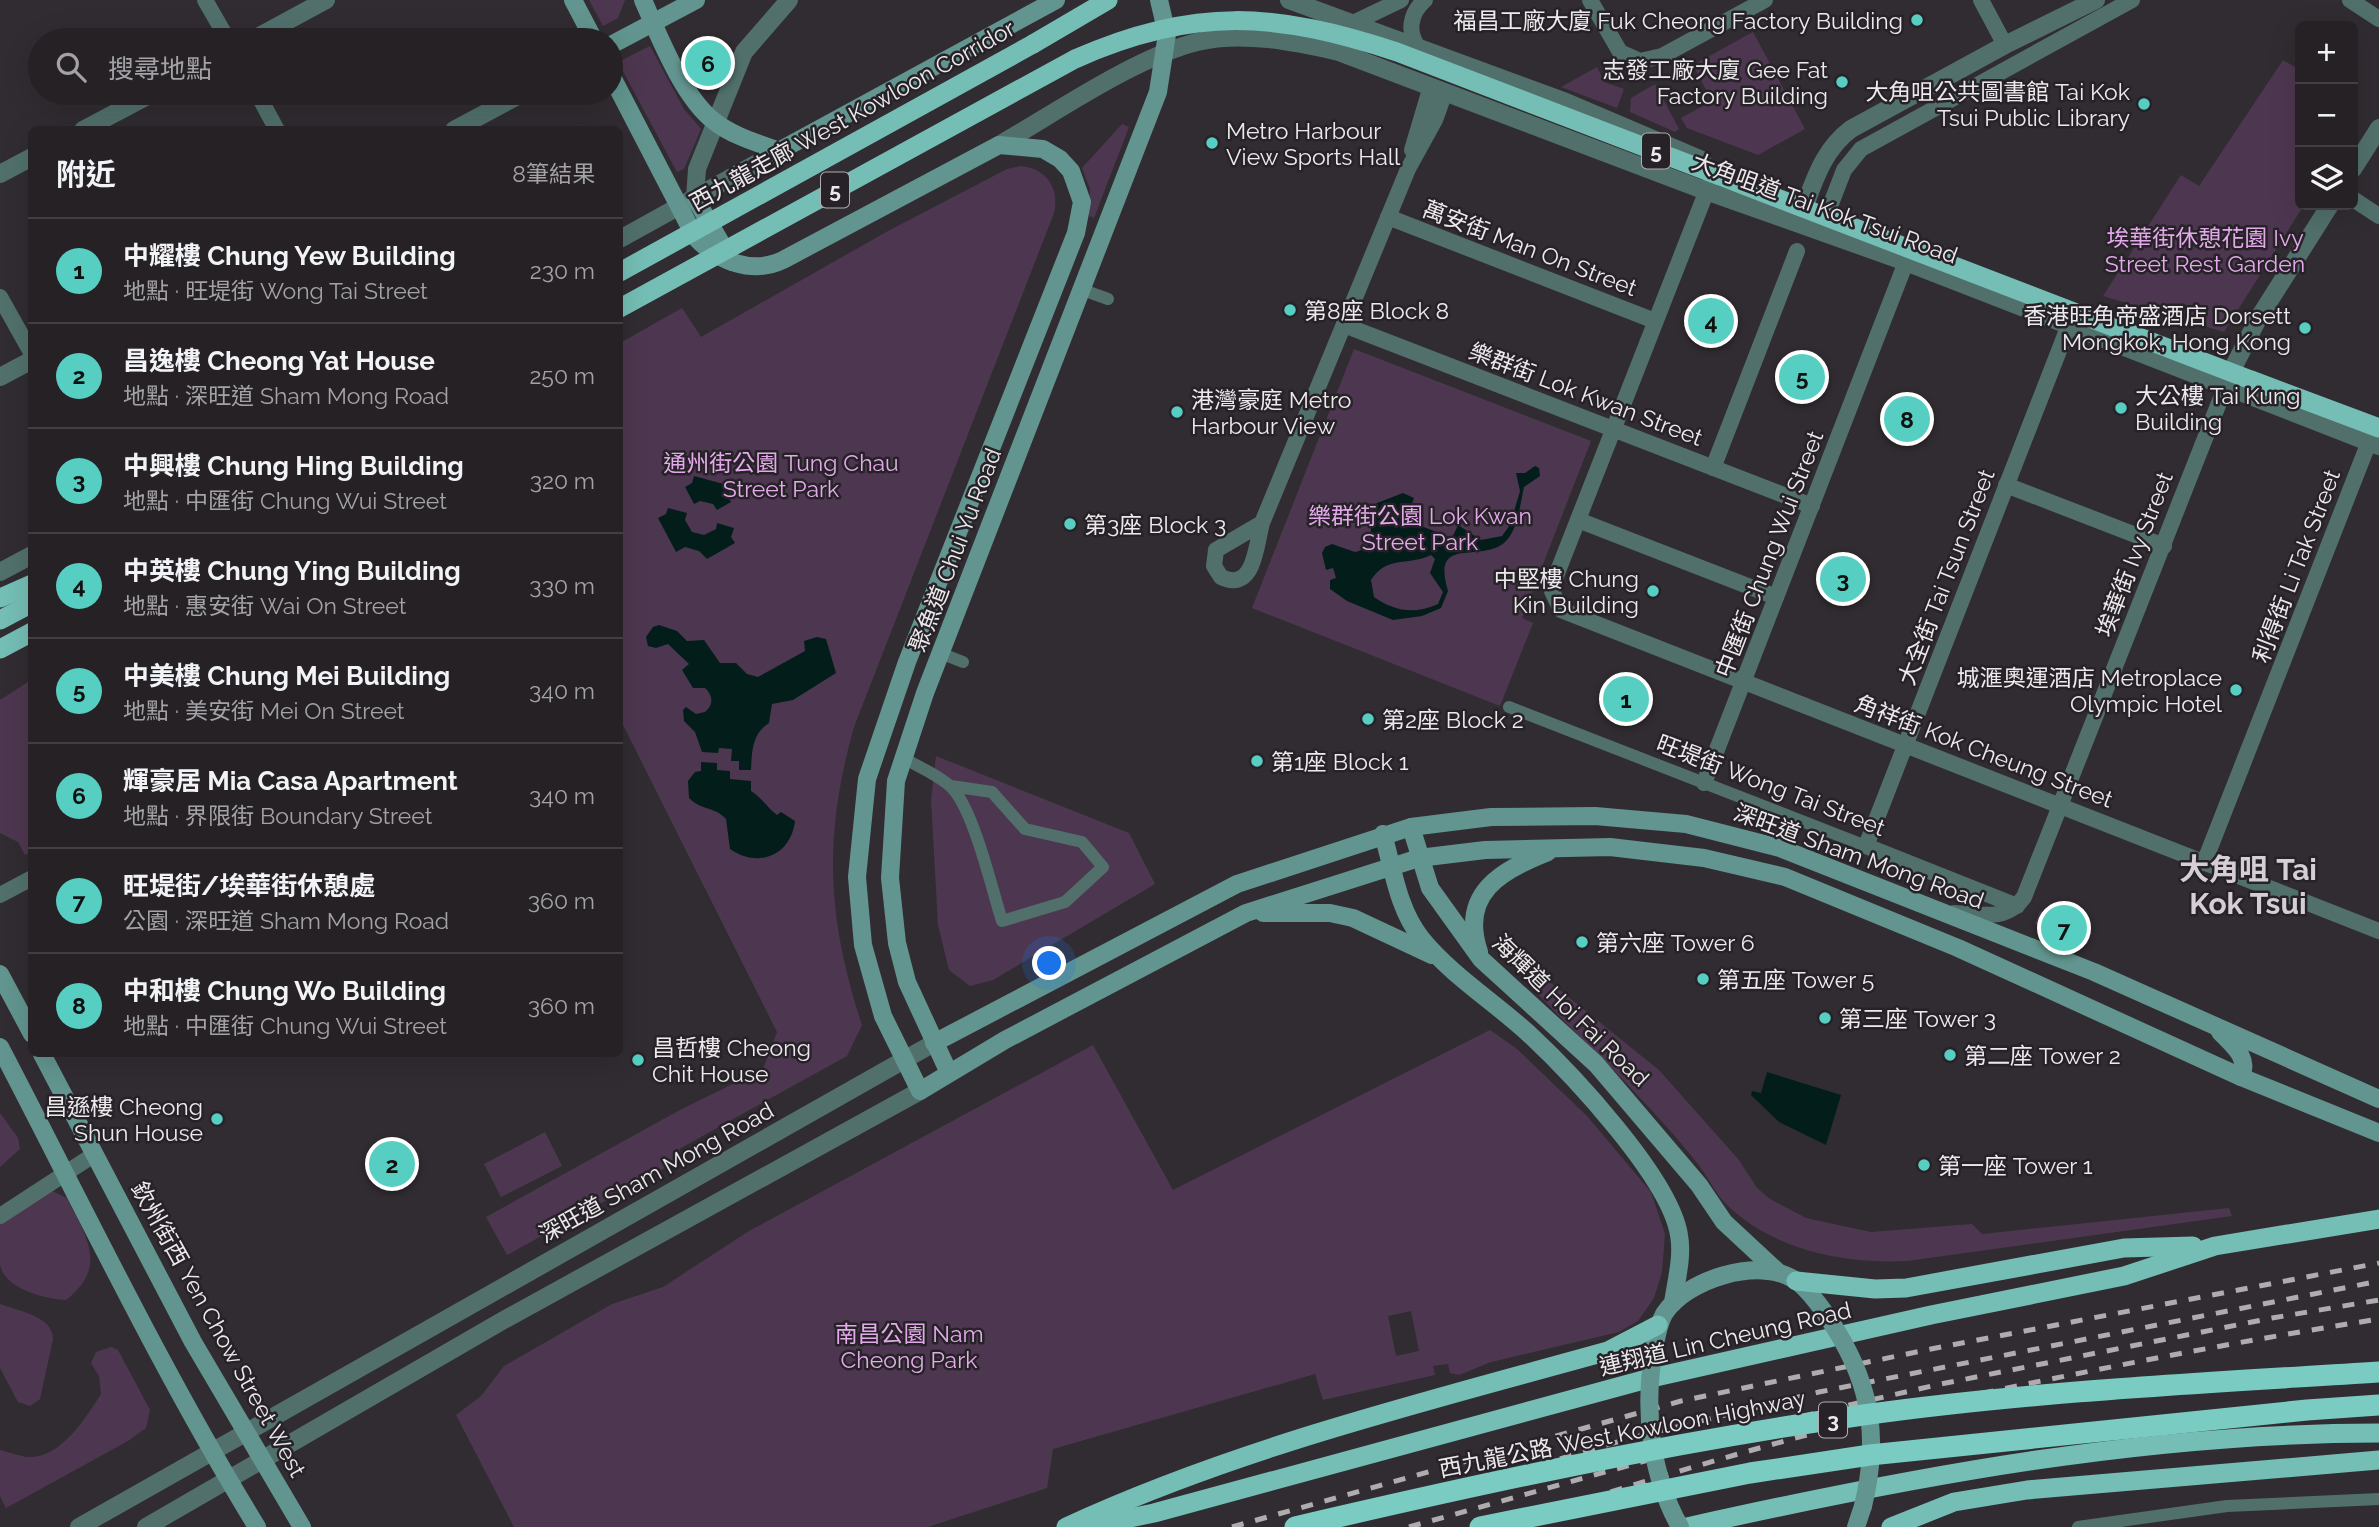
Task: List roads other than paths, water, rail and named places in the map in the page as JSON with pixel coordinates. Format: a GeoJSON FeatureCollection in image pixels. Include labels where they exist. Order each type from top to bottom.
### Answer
{"type":"FeatureCollection","features":[{"type":"Feature","properties":{"kind":"highway","name":"西九龍走廊 West Kowloon Corridor"},"geometry":{"type":"LineString","coordinates":[[623,270],[1108,0]]}},
{"type":"Feature","properties":{"kind":"highway","name":"5"},"geometry":{"type":"LineString","coordinates":[[623,306],[1051,72],[1128,37],[1186,23],[1219,20],[1278,22],[1339,34],[1410,57],[2376,439]]}},
{"type":"Feature","properties":{"kind":"highway"},"geometry":{"type":"LineString","coordinates":[[0,598],[28,586]]}},
{"type":"Feature","properties":{"kind":"highway"},"geometry":{"type":"LineString","coordinates":[[0,620],[28,605]]}},
{"type":"Feature","properties":{"kind":"highway"},"geometry":{"type":"LineString","coordinates":[[0,649],[28,634]]}},
{"type":"Feature","properties":{"kind":"highway","name":"連翔道 Lin Cheung Road"},"geometry":{"type":"LineString","coordinates":[[1086,1527],[1154,1513],[1647,1379],[1931,1315],[2124,1276],[2215,1246],[2379,1219]]}},
{"type":"Feature","properties":{"kind":"highway"},"geometry":{"type":"LineString","coordinates":[[1788,1277],[1875,1289],[1906,1288],[2124,1248],[2215,1246]]}},
{"type":"Feature","properties":{"kind":"highway"},"geometry":{"type":"LineString","coordinates":[[1066,1527],[1146,1490],[1270,1447],[1608,1351],[1658,1325]]}},
{"type":"Feature","properties":{"kind":"highway","name":"西九龍公路 West Kowloon Highway"},"geometry":{"type":"LineString","coordinates":[[1295,1527],[1434,1495],[1629,1456],[1865,1415],[2060,1394],[2379,1372]]}},
{"type":"Feature","properties":{"kind":"highway","name":"3"},"geometry":{"type":"LineString","coordinates":[[1480,1527],[1750,1474],[1870,1455],[2306,1409],[2379,1405]]}},
{"type":"Feature","properties":{"kind":"highway"},"geometry":{"type":"LineString","coordinates":[[1687,1527],[1796,1503],[2042,1459],[2242,1436],[2379,1433]]}},
{"type":"Feature","properties":{"kind":"highway"},"geometry":{"type":"LineString","coordinates":[[1891,1527],[1936,1507],[1993,1495],[2379,1460]]}},
{"type":"Feature","properties":{"kind":"main road"},"geometry":{"type":"LineString","coordinates":[[573,0],[588,28]]}},
{"type":"Feature","properties":{"kind":"main road"},"geometry":{"type":"LineString","coordinates":[[642,0],[696,103],[716,123],[779,151],[1056,0]]}},
{"type":"Feature","properties":{"kind":"main road"},"geometry":{"type":"LineString","coordinates":[[623,39],[695,0]]}},
{"type":"Feature","properties":{"kind":"main road","name":"聚魚道 Chui Yu Road"},"geometry":{"type":"LineString","coordinates":[[949,1073],[907,982],[892,912],[890,844],[896,781],[902,757],[940,653],[1158,92],[1167,34],[1159,0]]}},
{"type":"Feature","properties":{"kind":"main road"},"geometry":{"type":"LineString","coordinates":[[623,99],[686,225],[705,248],[732,262],[772,265],[999,145]]}},
{"type":"Feature","properties":{"kind":"main road","name":"聚魚道 Chui Yu Road"},"geometry":{"type":"LineString","coordinates":[[920,1091],[883,1016],[863,945],[857,877],[867,779],[907,662],[1081,218],[1079,186],[1060,159],[1043,149],[999,145]]}},
{"type":"Feature","properties":{"kind":"main road"},"geometry":{"type":"LineString","coordinates":[[695,198],[732,262]]}},
{"type":"Feature","properties":{"kind":"main road","name":"深旺道 Sham Mong Road"},"geometry":{"type":"LineString","coordinates":[[934,1043],[1237,884],[1383,834],[1411,827],[1535,815],[1656,819],[1780,848],[1949,913],[2094,972],[2379,1099]]}},
{"type":"Feature","properties":{"kind":"main road","name":"海輝道 Hoi Fai Road"},"geometry":{"type":"LineString","coordinates":[[1411,827],[1419,858],[1436,899],[1481,959],[1596,1064],[1699,1185],[1724,1222],[1788,1277],[1827,1316],[1850,1354],[1870,1410],[1872,1448],[1863,1506],[1856,1527]]}},
{"type":"Feature","properties":{"kind":"main road","name":"海輝道 Hoi Fai Road"},"geometry":{"type":"LineString","coordinates":[[1383,834],[1413,925],[1438,958],[1555,1060],[1603,1113],[1655,1182],[1679,1236],[1673,1303]]}},
{"type":"Feature","properties":{"kind":"main road"},"geometry":{"type":"LineString","coordinates":[[1481,959],[1475,940],[1474,921],[1479,902],[1489,885],[1513,866],[1564,846]]}},
{"type":"Feature","properties":{"kind":"main road","name":"深旺道 Sham Mong Road"},"geometry":{"type":"LineString","coordinates":[[920,1091],[1246,913],[1419,858],[1564,846],[1660,851],[1749,867],[1784,877],[1958,948],[2241,1077],[2379,1133]]}},
{"type":"Feature","properties":{"kind":"main road"},"geometry":{"type":"LineString","coordinates":[[1246,913],[1330,913],[1353,918],[1438,958]]}},
{"type":"Feature","properties":{"kind":"main road"},"geometry":{"type":"LineString","coordinates":[[0,974],[28,1026]]}},
{"type":"Feature","properties":{"kind":"main road"},"geometry":{"type":"LineString","coordinates":[[2215,1027],[2242,1055],[2245,1069],[2241,1077]]}},
{"type":"Feature","properties":{"kind":"main road"},"geometry":{"type":"LineString","coordinates":[[0,1047],[64,1174],[212,1452],[257,1527]]}},
{"type":"Feature","properties":{"kind":"main road","name":"欽州街西 Yen Chow Street West"},"geometry":{"type":"LineString","coordinates":[[44,1057],[244,1432],[302,1527]]}},
{"type":"Feature","properties":{"kind":"main road","name":"海輝道 Hoi Fai Road"},"geometry":{"type":"LineString","coordinates":[[1680,1527],[1660,1479],[1651,1439],[1649,1384],[1658,1325],[1673,1303],[1700,1284],[1722,1275],[1788,1277]]}},
{"type":"Feature","properties":{"kind":"street"},"geometry":{"type":"LineString","coordinates":[[205,0],[221,28]]}},
{"type":"Feature","properties":{"kind":"street"},"geometry":{"type":"LineString","coordinates":[[274,28],[326,0]]}},
{"type":"Feature","properties":{"kind":"street"},"geometry":{"type":"LineString","coordinates":[[695,198],[698,169],[744,52],[789,0]]}},
{"type":"Feature","properties":{"kind":"street","name":"大角咀道 Tai Kok Tsui Road"},"geometry":{"type":"LineString","coordinates":[[1289,0],[1566,102],[1829,209],[2234,366],[2379,418]]}},
{"type":"Feature","properties":{"kind":"street"},"geometry":{"type":"LineString","coordinates":[[1351,24],[1401,0]]}},
{"type":"Feature","properties":{"kind":"street"},"geometry":{"type":"LineString","coordinates":[[1262,523],[1408,169],[1420,114],[1449,70],[1413,38],[1412,23],[1417,8],[1425,0]]}},
{"type":"Feature","properties":{"kind":"street"},"geometry":{"type":"LineString","coordinates":[[1590,0],[1615,46],[1633,59],[1655,59],[1765,0]]}},
{"type":"Feature","properties":{"kind":"street"},"geometry":{"type":"LineString","coordinates":[[1981,0],[2005,45]]}},
{"type":"Feature","properties":{"kind":"street"},"geometry":{"type":"LineString","coordinates":[[1807,200],[1817,173],[1837,139],[2005,45],[2096,0]]}},
{"type":"Feature","properties":{"kind":"street"},"geometry":{"type":"LineString","coordinates":[[1829,209],[1844,170],[1861,149],[2132,0]]}},
{"type":"Feature","properties":{"kind":"street"},"geometry":{"type":"LineString","coordinates":[[2350,0],[2379,19]]}},
{"type":"Feature","properties":{"kind":"street","name":"大角咀道 Tai Kok Tsui Road"},"geometry":{"type":"LineString","coordinates":[[1166,53],[1197,42],[1219,39],[1303,44],[1339,52],[1706,191],[1906,262],[2226,386],[2376,439]]}},
{"type":"Feature","properties":{"kind":"street"},"geometry":{"type":"LineString","coordinates":[[999,145],[1166,53]]}},
{"type":"Feature","properties":{"kind":"street"},"geometry":{"type":"LineString","coordinates":[[91,126],[130,105]]}},
{"type":"Feature","properties":{"kind":"street"},"geometry":{"type":"LineString","coordinates":[[263,105],[275,126]]}},
{"type":"Feature","properties":{"kind":"street"},"geometry":{"type":"LineString","coordinates":[[461,126],[501,105]]}},
{"type":"Feature","properties":{"kind":"street"},"geometry":{"type":"LineString","coordinates":[[2358,161],[2379,128]]}},
{"type":"Feature","properties":{"kind":"street"},"geometry":{"type":"LineString","coordinates":[[623,237],[779,151]]}},
{"type":"Feature","properties":{"kind":"street"},"geometry":{"type":"LineString","coordinates":[[0,174],[28,159]]}},
{"type":"Feature","properties":{"kind":"street"},"geometry":{"type":"LineString","coordinates":[[1716,165],[1578,520],[1776,597]]}},
{"type":"Feature","properties":{"kind":"street"},"geometry":{"type":"LineString","coordinates":[[2358,202],[2379,216]]}},
{"type":"Feature","properties":{"kind":"street","name":"埃華街 Ivy Street"},"geometry":{"type":"LineString","coordinates":[[2017,906],[2062,806],[2234,366],[2258,319],[2327,210]]}},
{"type":"Feature","properties":{"kind":"street","name":"萬安街 Man On Street"},"geometry":{"type":"LineString","coordinates":[[1388,217],[1656,321]]}},
{"type":"Feature","properties":{"kind":"street"},"geometry":{"type":"LineString","coordinates":[[1713,468],[1797,251]]}},
{"type":"Feature","properties":{"kind":"street","name":"中匯街 Chung Wui Street"},"geometry":{"type":"LineString","coordinates":[[1704,783],[1906,262]]}},
{"type":"Feature","properties":{"kind":"street"},"geometry":{"type":"LineString","coordinates":[[1083,290],[1108,299]]}},
{"type":"Feature","properties":{"kind":"street"},"geometry":{"type":"LineString","coordinates":[[0,297],[28,348]]}},
{"type":"Feature","properties":{"kind":"street","name":"樂群街 Lok Kwan Street"},"geometry":{"type":"LineString","coordinates":[[1344,325],[1812,506]]}},
{"type":"Feature","properties":{"kind":"street","name":"大全街 Tai Tsun Street"},"geometry":{"type":"LineString","coordinates":[[1866,846],[2069,325]]}},
{"type":"Feature","properties":{"kind":"street"},"geometry":{"type":"LineString","coordinates":[[0,377],[28,362]]}},
{"type":"Feature","properties":{"kind":"street","name":"利得街 Li Tak Street"},"geometry":{"type":"LineString","coordinates":[[2204,863],[2376,439]]}},
{"type":"Feature","properties":{"kind":"street"},"geometry":{"type":"LineString","coordinates":[[2007,485],[2164,547]]}},
{"type":"Feature","properties":{"kind":"street","name":"角祥街 Kok Cheung Street"},"geometry":{"type":"LineString","coordinates":[[1578,520],[1552,591],[1555,602],[1571,616],[2379,931]]}},
{"type":"Feature","properties":{"kind":"street"},"geometry":{"type":"LineString","coordinates":[[0,572],[28,557]]}},
{"type":"Feature","properties":{"kind":"street"},"geometry":{"type":"LineString","coordinates":[[940,653],[963,662]]}},
{"type":"Feature","properties":{"kind":"street","name":"旺堤街 Wong Tai Street"},"geometry":{"type":"LineString","coordinates":[[1509,707],[2017,906]]}},
{"type":"Feature","properties":{"kind":"street"},"geometry":{"type":"LineString","coordinates":[[902,757],[951,786],[992,792],[1025,829],[1082,842],[1103,867],[1065,902],[1002,921],[962,803],[951,786]]}},
{"type":"Feature","properties":{"kind":"street"},"geometry":{"type":"LineString","coordinates":[[0,895],[28,880]]}},
{"type":"Feature","properties":{"kind":"street"},"geometry":{"type":"LineString","coordinates":[[1949,913],[1983,916],[2009,912],[2017,906]]}},
{"type":"Feature","properties":{"kind":"street","name":"深旺道 Sham Mong Road"},"geometry":{"type":"LineString","coordinates":[[79,1527],[934,1043]]}},
{"type":"Feature","properties":{"kind":"street","name":"深旺道 Sham Mong Road"},"geometry":{"type":"LineString","coordinates":[[146,1527],[502,1321],[920,1091]]}},
{"type":"Feature","properties":{"kind":"street"},"geometry":{"type":"LineString","coordinates":[[0,1216],[94,1154]]}},
{"type":"Feature","properties":{"kind":"street"},"geometry":{"type":"LineString","coordinates":[[2078,1527],[2227,1506],[2379,1500]]}},
{"type":"Feature","properties":{"kind":"railway"},"geometry":{"type":"LineString","coordinates":[[1232,1527],[1681,1401],[1931,1349],[2379,1263]]}},
{"type":"Feature","properties":{"kind":"railway"},"geometry":{"type":"LineString","coordinates":[[1330,1527],[1627,1439],[1819,1392],[2379,1281]]}},
{"type":"Feature","properties":{"kind":"railway"},"geometry":{"type":"LineString","coordinates":[[1409,1527],[1823,1411],[1936,1385],[2272,1318],[2379,1300]]}},
{"type":"Feature","properties":{"kind":"railway"},"geometry":{"type":"LineString","coordinates":[[1496,1527],[1717,1460],[1885,1415],[1995,1390],[2269,1337],[2379,1319]]}},
{"type":"Feature","properties":{"kind":"place","name":"福昌工廠大廈 Fuk Cheong Factory Building"},"geometry":{"type":"Point","coordinates":[1917,20]}},
{"type":"Feature","properties":{"kind":"place","name":"輝豪居 Mia Casa Apartment"},"geometry":{"type":"Point","coordinates":[708,63]}},
{"type":"Feature","properties":{"kind":"place","name":"志發工廠大廈 Gee Fat Factory Building"},"geometry":{"type":"Point","coordinates":[1842,82]}},
{"type":"Feature","properties":{"kind":"place","name":"大角咀公共圖書館 Tai Kok Tsui Public Library"},"geometry":{"type":"Point","coordinates":[2144,104]}},
{"type":"Feature","properties":{"kind":"place","name":"Metro Harbour View Sports Hall"},"geometry":{"type":"Point","coordinates":[1212,143]}},
{"type":"Feature","properties":{"kind":"place","name":"第8座 Block 8"},"geometry":{"type":"Point","coordinates":[1290,310]}},
{"type":"Feature","properties":{"kind":"place","name":"中英樓 Chung Ying Building"},"geometry":{"type":"Point","coordinates":[1711,321]}},
{"type":"Feature","properties":{"kind":"place","name":"香港旺角帝盛酒店 Dorsett Mongkok, Hong Kong"},"geometry":{"type":"Point","coordinates":[2305,328]}},
{"type":"Feature","properties":{"kind":"place","name":"中美樓 Chung Mei Building"},"geometry":{"type":"Point","coordinates":[1802,377]}},
{"type":"Feature","properties":{"kind":"place","name":"大公樓 Tai Kung Building"},"geometry":{"type":"Point","coordinates":[2121,408]}},
{"type":"Feature","properties":{"kind":"place","name":"港灣豪庭 Metro Harbour View"},"geometry":{"type":"Point","coordinates":[1177,412]}},
{"type":"Feature","properties":{"kind":"place","name":"中和樓 Chung Wo Building"},"geometry":{"type":"Point","coordinates":[1907,419]}},
{"type":"Feature","properties":{"kind":"place","name":"第3座 Block 3"},"geometry":{"type":"Point","coordinates":[1070,524]}},
{"type":"Feature","properties":{"kind":"place","name":"中興樓 Chung Hing Building"},"geometry":{"type":"Point","coordinates":[1843,579]}},
{"type":"Feature","properties":{"kind":"place","name":"中堅樓 Chung Kin Building"},"geometry":{"type":"Point","coordinates":[1653,591]}},
{"type":"Feature","properties":{"kind":"place","name":"城滙奧運酒店 Metroplace Olympic Hotel"},"geometry":{"type":"Point","coordinates":[2236,690]}},
{"type":"Feature","properties":{"kind":"place","name":"中耀樓 Chung Yew Building"},"geometry":{"type":"Point","coordinates":[1626,699]}},
{"type":"Feature","properties":{"kind":"place","name":"第2座 Block 2"},"geometry":{"type":"Point","coordinates":[1368,719]}},
{"type":"Feature","properties":{"kind":"place","name":"第1座 Block 1"},"geometry":{"type":"Point","coordinates":[1257,761]}},
{"type":"Feature","properties":{"kind":"place","name":"旺堤街/埃華街休憩處"},"geometry":{"type":"Point","coordinates":[2064,928]}},
{"type":"Feature","properties":{"kind":"place","name":"第六座 Tower 6"},"geometry":{"type":"Point","coordinates":[1582,942]}},
{"type":"Feature","properties":{"kind":"place","name":"第五座 Tower 5"},"geometry":{"type":"Point","coordinates":[1703,979]}},
{"type":"Feature","properties":{"kind":"place","name":"第三座 Tower 3"},"geometry":{"type":"Point","coordinates":[1825,1018]}},
{"type":"Feature","properties":{"kind":"place","name":"第二座 Tower 2"},"geometry":{"type":"Point","coordinates":[1950,1055]}},
{"type":"Feature","properties":{"kind":"place","name":"昌哲樓 Cheong Chit House"},"geometry":{"type":"Point","coordinates":[638,1060]}},
{"type":"Feature","properties":{"kind":"place","name":"昌遜樓 Cheong Shun House"},"geometry":{"type":"Point","coordinates":[217,1119]}},
{"type":"Feature","properties":{"kind":"place","name":"昌逸樓 Cheong Yat House"},"geometry":{"type":"Point","coordinates":[392,1164]}},
{"type":"Feature","properties":{"kind":"place","name":"第一座 Tower 1"},"geometry":{"type":"Point","coordinates":[1924,1165]}},
{"type":"Feature","properties":{"kind":"district","name":"大角咀 Tai Kok Tsui"},"geometry":{"type":"Point","coordinates":[2248,886]}},
{"type":"Feature","properties":{"kind":"park label","name":"埃華街休憩花園 Ivy Street Rest Garden"},"geometry":{"type":"Point","coordinates":[2205,250]}},
{"type":"Feature","properties":{"kind":"park label","name":"通州街公園 Tung Chau Street Park"},"geometry":{"type":"Point","coordinates":[781,475]}},
{"type":"Feature","properties":{"kind":"park label","name":"樂群街公園 Lok Kwan Street Park"},"geometry":{"type":"Point","coordinates":[1420,528]}},
{"type":"Feature","properties":{"kind":"park label","name":"南昌公園 Nam Cheong Park"},"geometry":{"type":"Point","coordinates":[909,1346]}}]}
